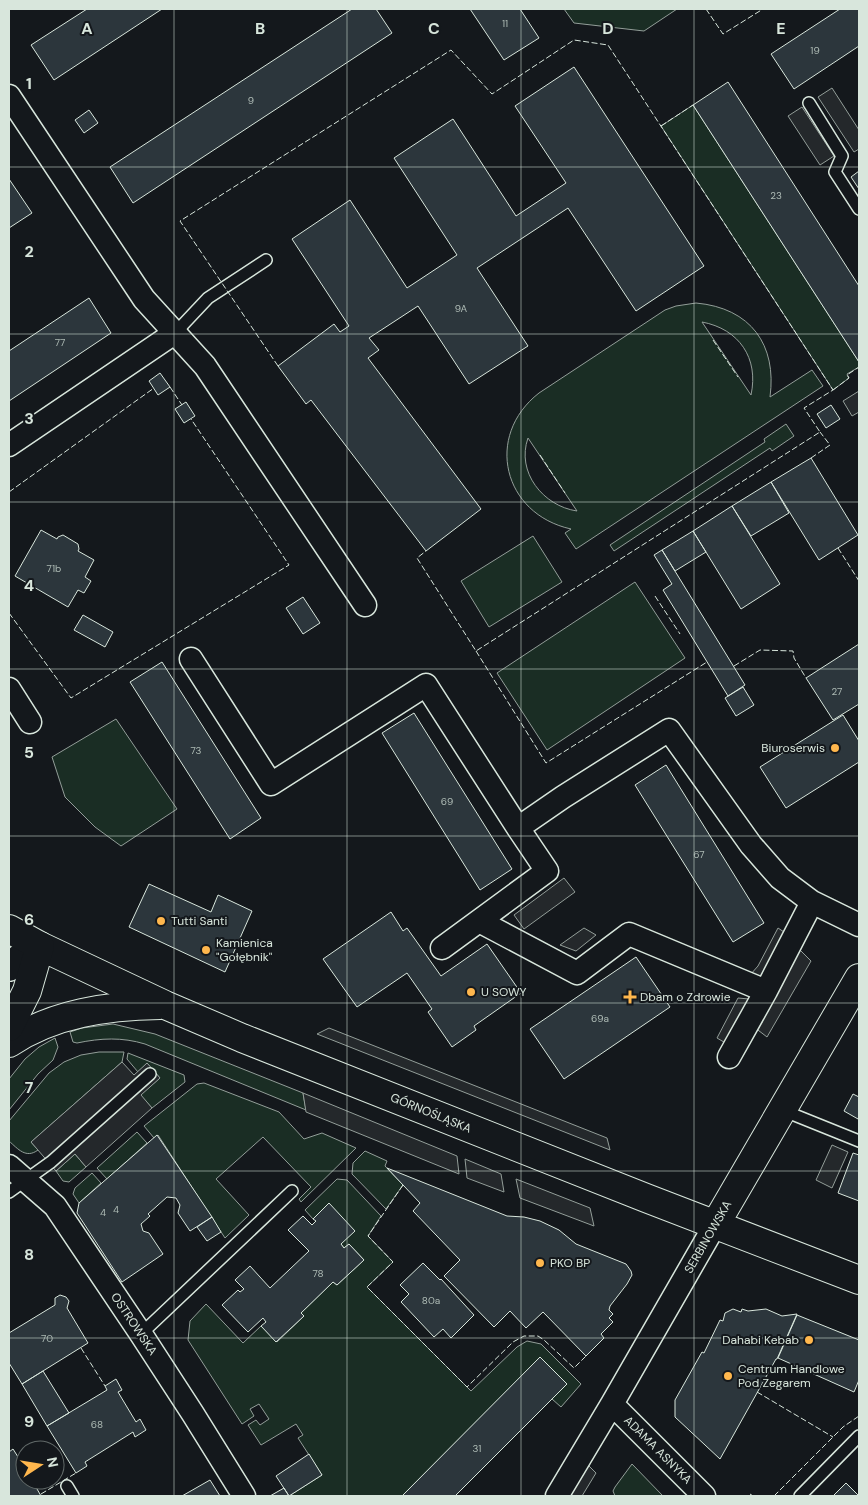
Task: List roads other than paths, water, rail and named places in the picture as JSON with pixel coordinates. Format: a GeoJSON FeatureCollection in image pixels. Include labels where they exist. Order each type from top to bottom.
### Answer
{"type":"FeatureCollection","features":[{"type":"Feature","properties":{"kind":"street"},"geometry":{"type":"LineString","coordinates":[[9,96],[144,299],[205,366],[365,606]]}},
{"type":"Feature","properties":{"kind":"street"},"geometry":{"type":"LineString","coordinates":[[9,445],[176,332]]}},
{"type":"Feature","properties":{"kind":"street"},"geometry":{"type":"LineString","coordinates":[[191,659],[271,784],[426,685],[547,871],[442,948]]}},
{"type":"Feature","properties":{"kind":"street"},"geometry":{"type":"LineString","coordinates":[[9,688],[30,722]]}},
{"type":"Feature","properties":{"kind":"street"},"geometry":{"type":"LineString","coordinates":[[518,828],[563,797],[669,730],[751,845],[780,878],[812,902],[859,925]]}},
{"type":"Feature","properties":{"kind":"street"},"geometry":{"type":"LineString","coordinates":[[729,1058],[812,902]]}},
{"type":"Feature","properties":{"kind":"street"},"geometry":{"type":"LineString","coordinates":[[479,922],[577,973],[629,934],[766,991]]}},
{"type":"Feature","properties":{"kind":"street","name":"GÓRNOŚLĄSKA"},"geometry":{"type":"LineString","coordinates":[[9,929],[40,946],[165,1005],[260,1045],[859,1280]]}},
{"type":"Feature","properties":{"kind":"street"},"geometry":{"type":"LineString","coordinates":[[9,967],[25,954],[40,946]]}},
{"type":"Feature","properties":{"kind":"street"},"geometry":{"type":"LineString","coordinates":[[9,1027],[30,983],[40,946]]}},
{"type":"Feature","properties":{"kind":"street","name":"SERBINOWSKA"},"geometry":{"type":"LineString","coordinates":[[557,1496],[859,978]]}},
{"type":"Feature","properties":{"kind":"street"},"geometry":{"type":"LineString","coordinates":[[9,1043],[34,1029],[78,1014],[130,1006],[165,1005]]}},
{"type":"Feature","properties":{"kind":"street","name":"OSTROWSKA"},"geometry":{"type":"LineString","coordinates":[[9,1166],[17,1186],[55,1206],[194,1414],[244,1496]]}},
{"type":"Feature","properties":{"kind":"street","name":"ADAMA ASNYKA"},"geometry":{"type":"LineString","coordinates":[[612,1404],[704,1496]]}},
{"type":"Feature","properties":{"kind":"lane"},"geometry":{"type":"LineString","coordinates":[[809,103],[842,156],[835,172],[859,209]]}},
{"type":"Feature","properties":{"kind":"lane"},"geometry":{"type":"LineString","coordinates":[[176,332],[208,298],[266,260]]}},
{"type":"Feature","properties":{"kind":"lane"},"geometry":{"type":"LineString","coordinates":[[17,1186],[51,1162],[150,1074]]}},
{"type":"Feature","properties":{"kind":"lane"},"geometry":{"type":"LineString","coordinates":[[782,1110],[859,1141]]}},
{"type":"Feature","properties":{"kind":"lane"},"geometry":{"type":"LineString","coordinates":[[141,1334],[292,1190]]}},
{"type":"Feature","properties":{"kind":"lane"},"geometry":{"type":"LineString","coordinates":[[800,1496],[859,1436]]}},
{"type":"Feature","properties":{"kind":"lane"},"geometry":{"type":"LineString","coordinates":[[67,1486],[73,1496]]}},
{"type":"Feature","properties":{"kind":"place","name":"Biuroserwis"},"geometry":{"type":"Point","coordinates":[835,748]}},
{"type":"Feature","properties":{"kind":"place","name":"Tutti Santi"},"geometry":{"type":"Point","coordinates":[161,921]}},
{"type":"Feature","properties":{"kind":"place","name":"Kamienica \"Gołębnik\""},"geometry":{"type":"Point","coordinates":[206,950]}},
{"type":"Feature","properties":{"kind":"place","name":"U SOWY"},"geometry":{"type":"Point","coordinates":[471,992]}},
{"type":"Feature","properties":{"kind":"place","name":"Dbam o Zdrowie"},"geometry":{"type":"Point","coordinates":[630,997]}},
{"type":"Feature","properties":{"kind":"place","name":"PKO BP"},"geometry":{"type":"Point","coordinates":[540,1263]}},
{"type":"Feature","properties":{"kind":"place","name":"Dahabi Kebab"},"geometry":{"type":"Point","coordinates":[809,1340]}},
{"type":"Feature","properties":{"kind":"place","name":"Centrum Handlowe Pod Zegarem"},"geometry":{"type":"Point","coordinates":[728,1376]}}]}
